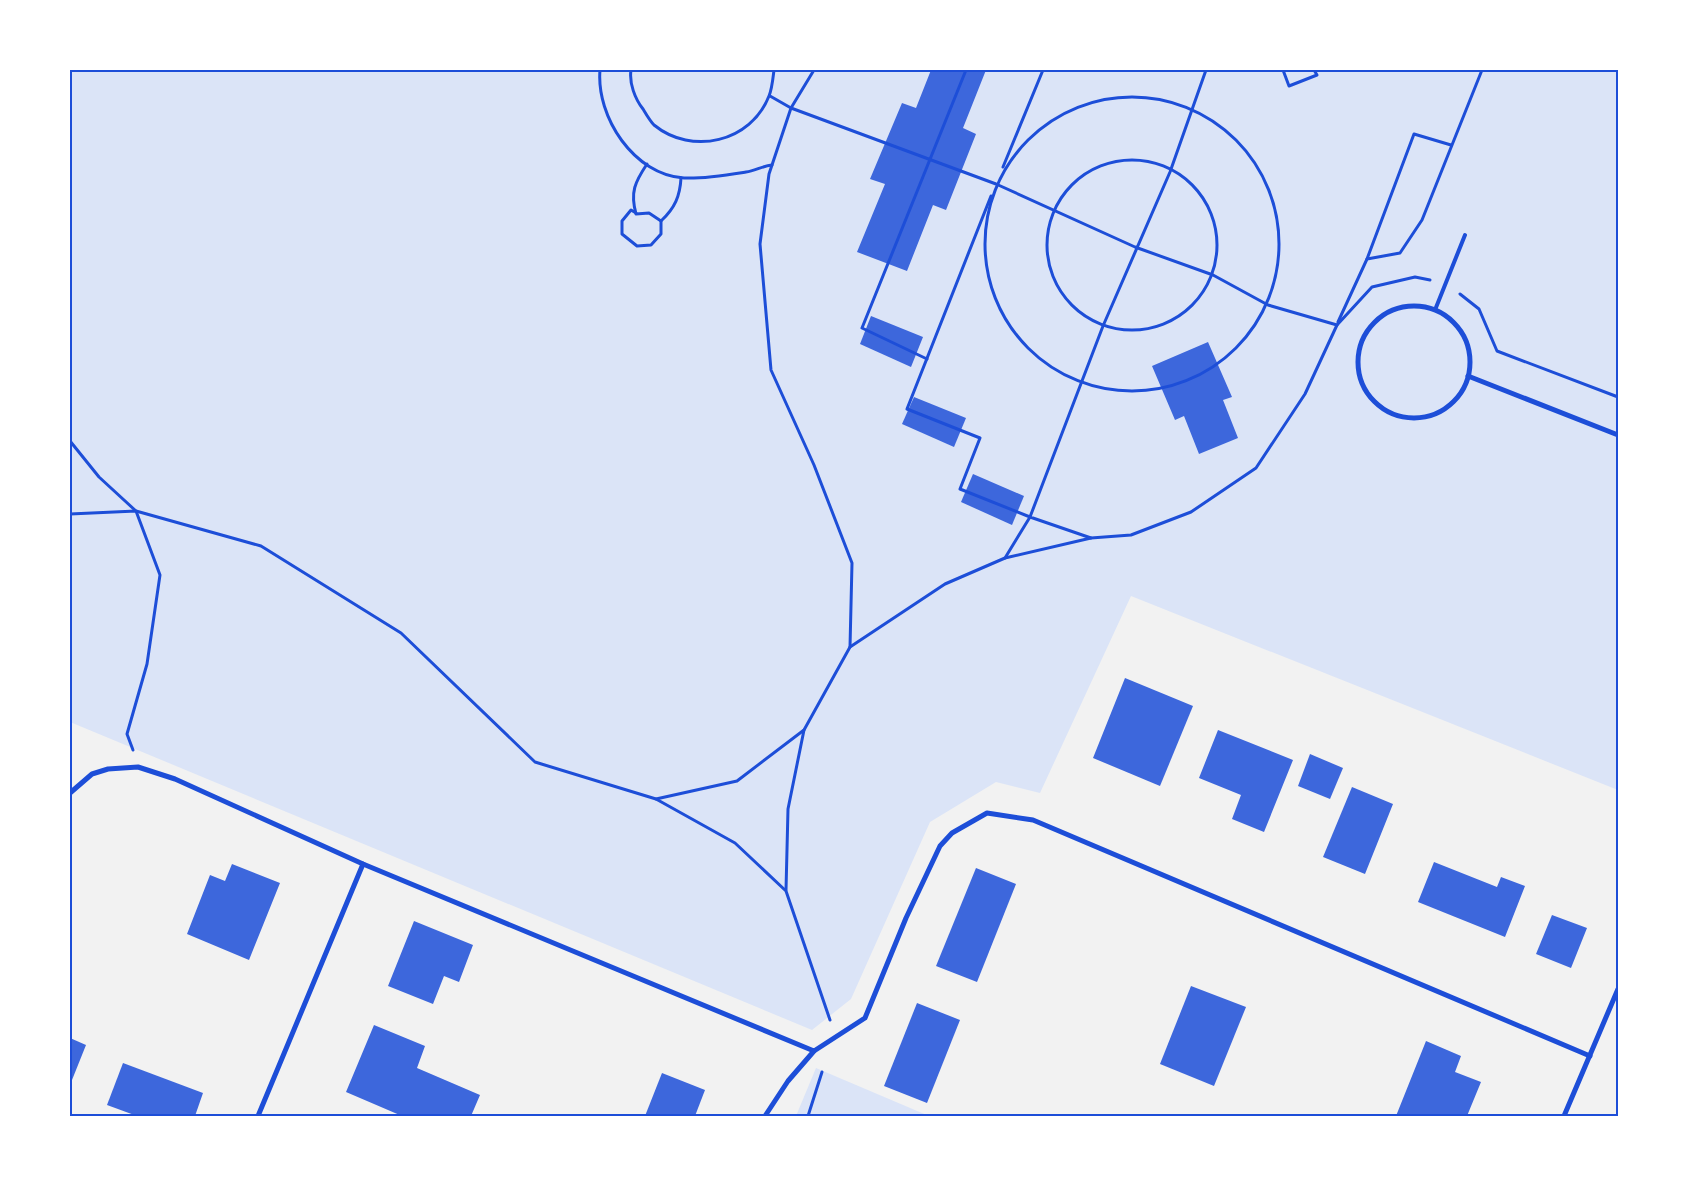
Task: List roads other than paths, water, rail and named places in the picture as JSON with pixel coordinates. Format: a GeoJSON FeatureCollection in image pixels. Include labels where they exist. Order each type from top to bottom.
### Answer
{"type":"FeatureCollection","features":[{"type":"Feature","properties":{"kind":"street"},"geometry":{"type":"LineString","coordinates":[[1417,306],[1435,310],[1455,323],[1463,335],[1468,348],[1468,376],[1463,389],[1444,409],[1418,418],[1390,413],[1368,395],[1362,383],[1358,369],[1362,341],[1378,319],[1404,307],[1417,306]]}},
{"type":"Feature","properties":{"kind":"street"},"geometry":{"type":"LineString","coordinates":[[1468,376],[1618,435]]}},
{"type":"Feature","properties":{"kind":"street"},"geometry":{"type":"LineString","coordinates":[[70,793],[92,774],[108,769],[138,767],[175,779],[363,864],[814,1051]]}},
{"type":"Feature","properties":{"kind":"street"},"geometry":{"type":"LineString","coordinates":[[765,1116],[788,1081],[814,1051],[865,1018],[906,918],[940,846],[952,833],[987,813],[1033,820],[1590,1056]]}},
{"type":"Feature","properties":{"kind":"street"},"geometry":{"type":"LineString","coordinates":[[258,1116],[363,864]]}},
{"type":"Feature","properties":{"kind":"street"},"geometry":{"type":"LineString","coordinates":[[1564,1116],[1618,989]]}},
{"type":"Feature","properties":{"kind":"lane"},"geometry":{"type":"LineString","coordinates":[[1435,310],[1465,235]]}}]}
